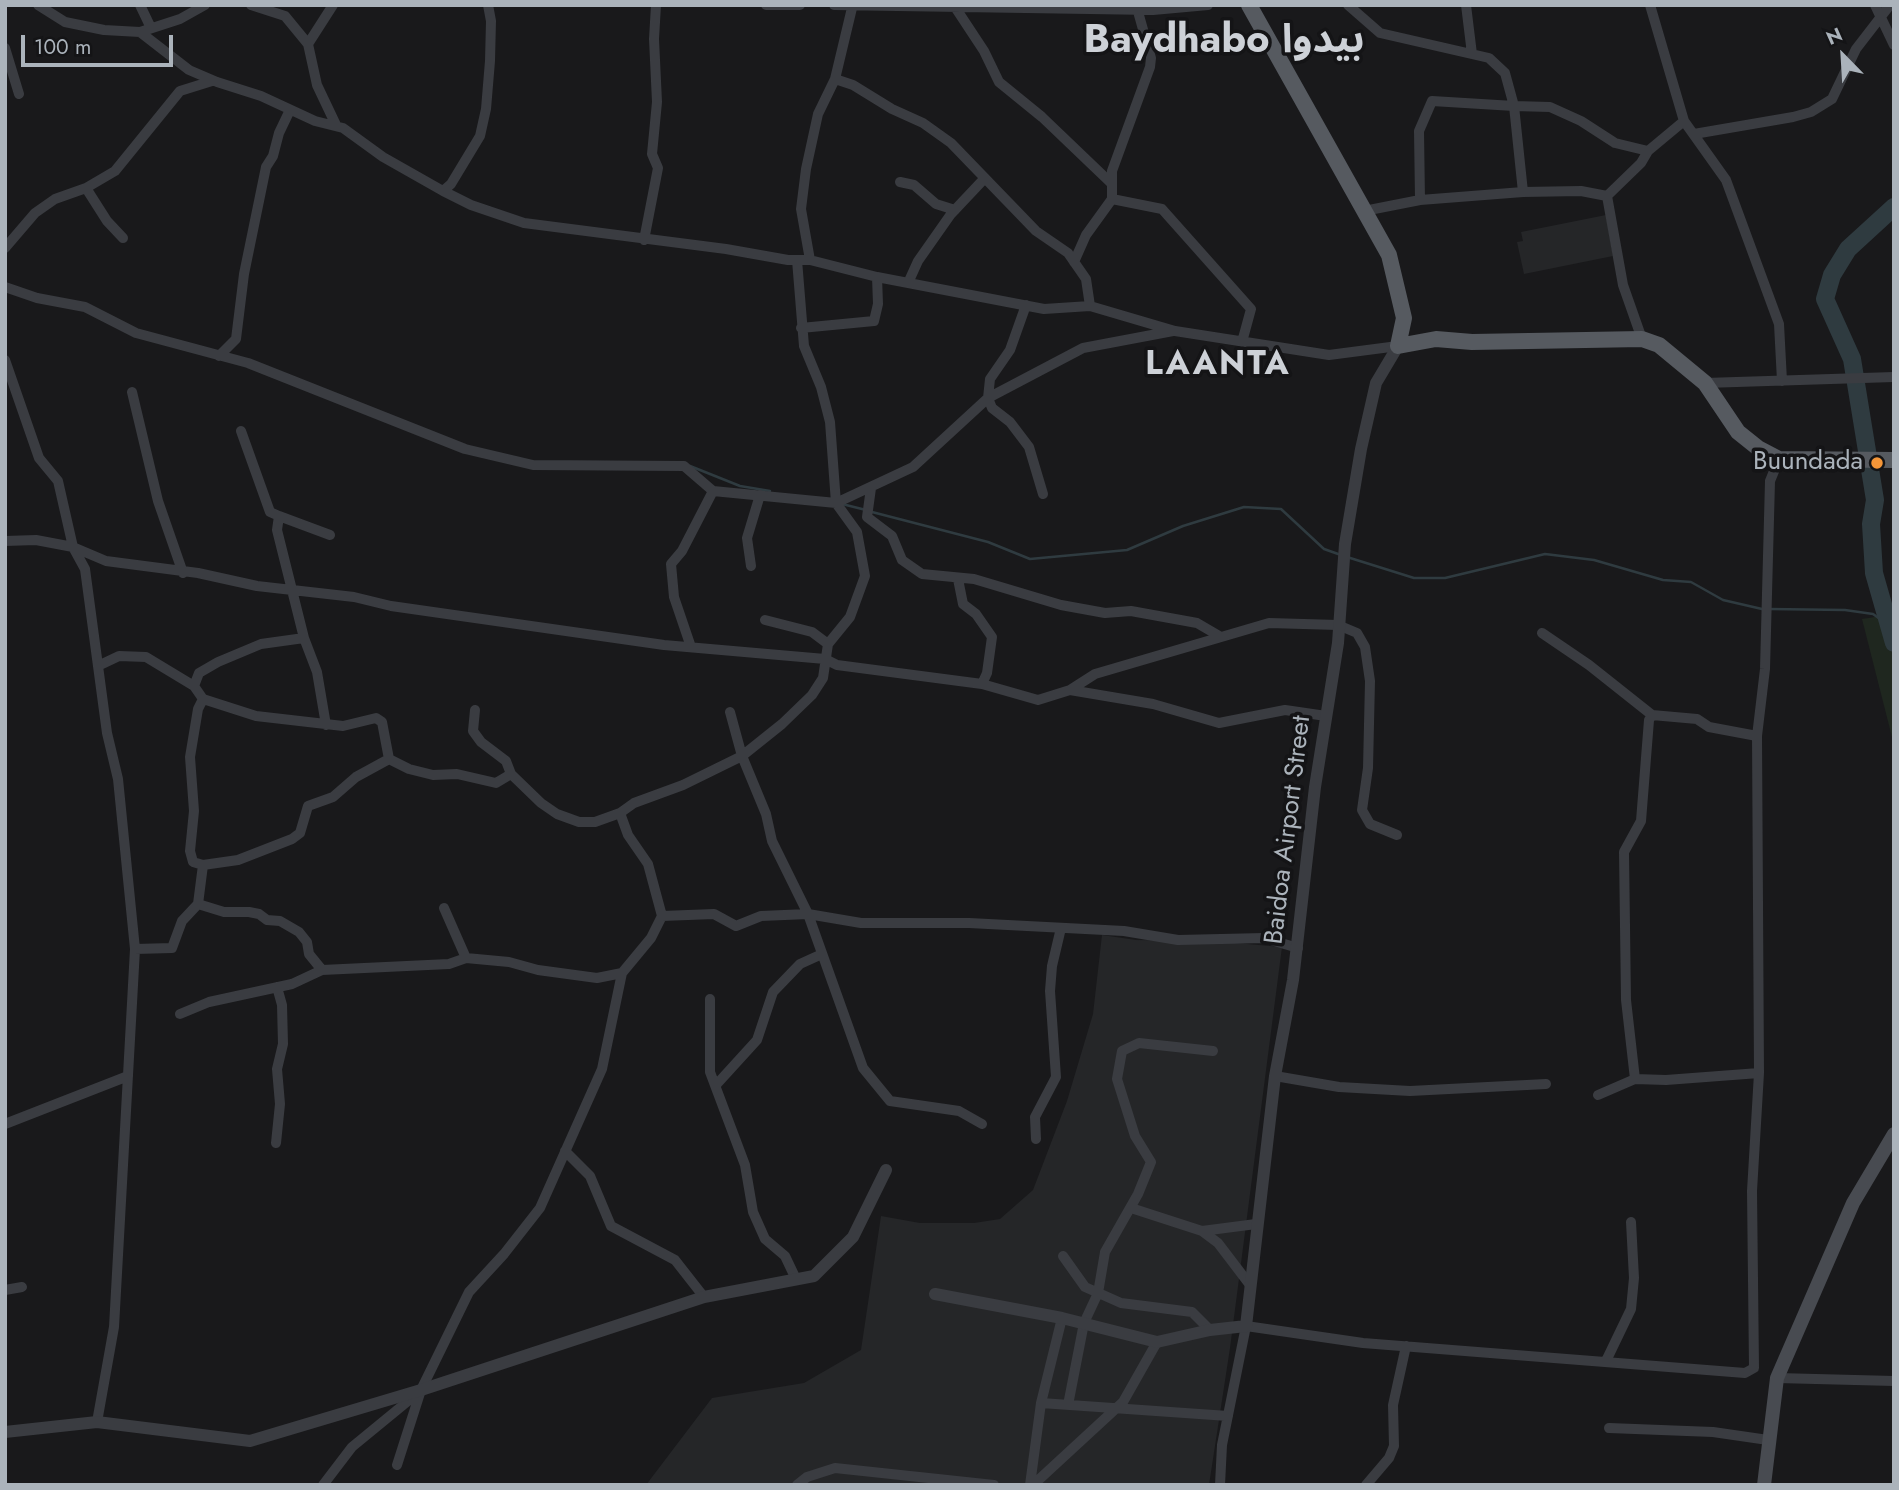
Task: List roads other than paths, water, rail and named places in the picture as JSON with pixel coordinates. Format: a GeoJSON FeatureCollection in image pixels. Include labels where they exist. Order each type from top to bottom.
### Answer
{"type":"FeatureCollection","features":[{"type":"Feature","properties":{"kind":"main road"},"geometry":{"type":"LineString","coordinates":[[1253,7],[1389,255],[1402,300],[1404,318],[1398,346],[1436,340],[1529,342],[1642,339],[1659,345],[1705,383],[1738,432],[1758,448],[1779,459],[1889,460]]}},
{"type":"Feature","properties":{"kind":"main road"},"geometry":{"type":"LineString","coordinates":[[1764,1485],[1777,1378],[1853,1203],[1894,1134]]}},
{"type":"Feature","properties":{"kind":"street"},"geometry":{"type":"LineString","coordinates":[[38,5],[65,22],[104,30],[146,30],[205,5]]}},
{"type":"Feature","properties":{"kind":"street"},"geometry":{"type":"LineString","coordinates":[[140,5],[146,30],[190,70],[212,81],[261,96],[315,121],[336,125],[443,191],[471,205],[524,223],[810,260],[877,277],[1045,309],[1090,306],[1175,331],[1329,355],[1398,346]]}},
{"type":"Feature","properties":{"kind":"street"},"geometry":{"type":"LineString","coordinates":[[251,5],[285,16],[308,44],[317,85],[336,125]]}},
{"type":"Feature","properties":{"kind":"street"},"geometry":{"type":"LineString","coordinates":[[308,44],[333,5]]}},
{"type":"Feature","properties":{"kind":"street"},"geometry":{"type":"LineString","coordinates":[[443,191],[451,184],[480,136],[486,109],[491,21],[488,5]]}},
{"type":"Feature","properties":{"kind":"street"},"geometry":{"type":"LineString","coordinates":[[644,240],[658,168],[652,154],[657,102],[656,5]]}},
{"type":"Feature","properties":{"kind":"street"},"geometry":{"type":"LineString","coordinates":[[766,5],[800,5]]}},
{"type":"Feature","properties":{"kind":"street"},"geometry":{"type":"LineString","coordinates":[[834,5],[852,8],[1208,5]]}},
{"type":"Feature","properties":{"kind":"street"},"geometry":{"type":"LineString","coordinates":[[1348,5],[1380,33],[1489,58],[1505,73],[1514,106],[1524,192]]}},
{"type":"Feature","properties":{"kind":"street"},"geometry":{"type":"LineString","coordinates":[[1466,5],[1472,54]]}},
{"type":"Feature","properties":{"kind":"street"},"geometry":{"type":"LineString","coordinates":[[1650,5],[1685,121],[1726,180],[1779,324],[1782,381]]}},
{"type":"Feature","properties":{"kind":"street"},"geometry":{"type":"LineString","coordinates":[[1694,134],[1793,117],[1811,112],[1832,99],[1877,10],[1890,5]]}},
{"type":"Feature","properties":{"kind":"street"},"geometry":{"type":"LineString","coordinates":[[955,7],[984,51],[999,82],[1042,117],[1112,184]]}},
{"type":"Feature","properties":{"kind":"street"},"geometry":{"type":"LineString","coordinates":[[1074,262],[1086,235],[1112,199],[1112,171],[1150,67],[1151,58],[1132,7]]}},
{"type":"Feature","properties":{"kind":"street"},"geometry":{"type":"LineString","coordinates":[[810,260],[802,209],[806,169],[818,114],[835,79],[852,8]]}},
{"type":"Feature","properties":{"kind":"street"},"geometry":{"type":"LineString","coordinates":[[1877,10],[1894,45]]}},
{"type":"Feature","properties":{"kind":"street"},"geometry":{"type":"LineString","coordinates":[[5,48],[19,94]]}},
{"type":"Feature","properties":{"kind":"street"},"geometry":{"type":"LineString","coordinates":[[835,79],[853,85],[892,109],[923,123],[951,143],[1035,231],[1068,253],[1086,279],[1090,306]]}},
{"type":"Feature","properties":{"kind":"street"},"geometry":{"type":"LineString","coordinates":[[5,248],[35,213],[55,200],[86,188],[115,171],[180,90],[200,87],[212,81]]}},
{"type":"Feature","properties":{"kind":"street"},"geometry":{"type":"LineString","coordinates":[[1420,200],[1419,131],[1432,101],[1549,107],[1581,121],[1615,143],[1648,151]]}},
{"type":"Feature","properties":{"kind":"street"},"geometry":{"type":"LineString","coordinates":[[219,356],[236,339],[244,274],[266,167],[273,156],[290,110]]}},
{"type":"Feature","properties":{"kind":"street"},"geometry":{"type":"LineString","coordinates":[[1607,196],[1641,163],[1648,151],[1685,121]]}},
{"type":"Feature","properties":{"kind":"street"},"geometry":{"type":"LineString","coordinates":[[908,283],[918,261],[955,210],[984,179]]}},
{"type":"Feature","properties":{"kind":"street"},"geometry":{"type":"LineString","coordinates":[[900,182],[914,185],[936,204],[955,210]]}},
{"type":"Feature","properties":{"kind":"street"},"geometry":{"type":"LineString","coordinates":[[86,188],[107,221],[123,238]]}},
{"type":"Feature","properties":{"kind":"street"},"geometry":{"type":"LineString","coordinates":[[1364,211],[1420,200],[1524,192],[1581,191],[1607,196]]}},
{"type":"Feature","properties":{"kind":"street"},"geometry":{"type":"LineString","coordinates":[[1607,196],[1623,285],[1642,339]]}},
{"type":"Feature","properties":{"kind":"street"},"geometry":{"type":"LineString","coordinates":[[1112,199],[1162,209],[1251,309],[1242,342]]}},
{"type":"Feature","properties":{"kind":"street"},"geometry":{"type":"LineString","coordinates":[[475,710],[473,731],[481,742],[506,761],[511,774],[541,803],[557,814],[579,822],[595,822],[620,813],[634,803],[683,785],[741,756],[782,724],[812,695],[822,678],[828,644],[850,617],[864,576],[857,532],[836,503],[830,422],[801,328],[797,260]]}},
{"type":"Feature","properties":{"kind":"street"},"geometry":{"type":"LineString","coordinates":[[801,328],[874,321],[877,277]]}},
{"type":"Feature","properties":{"kind":"street"},"geometry":{"type":"LineString","coordinates":[[5,287],[37,298],[85,307],[135,333],[248,363],[465,449],[533,465],[684,466],[713,491],[836,503],[913,467],[988,398],[1083,348],[1175,331]]}},
{"type":"Feature","properties":{"kind":"street"},"geometry":{"type":"LineString","coordinates":[[1026,305],[1010,350],[990,379],[988,398],[992,408],[1010,422],[1028,447],[1043,494]]}},
{"type":"Feature","properties":{"kind":"street","name":"Baidoa Airport Street"},"geometry":{"type":"LineString","coordinates":[[1246,1326],[1275,1076],[1303,910],[1338,625],[1345,544],[1361,449],[1376,383],[1398,346]]}},
{"type":"Feature","properties":{"kind":"street"},"geometry":{"type":"LineString","coordinates":[[5,360],[39,458],[58,481],[73,547],[85,569],[100,665],[107,733],[118,779],[135,949],[114,1327],[97,1422]]}},
{"type":"Feature","properties":{"kind":"street"},"geometry":{"type":"LineString","coordinates":[[1705,383],[1894,377]]}},
{"type":"Feature","properties":{"kind":"street"},"geometry":{"type":"LineString","coordinates":[[132,392],[158,501],[183,573]]}},
{"type":"Feature","properties":{"kind":"street"},"geometry":{"type":"LineString","coordinates":[[241,431],[270,512],[330,535]]}},
{"type":"Feature","properties":{"kind":"street"},"geometry":{"type":"LineString","coordinates":[[936,1294],[1062,1318],[1157,1342],[1210,1329],[1246,1326],[1406,1346],[1745,1373],[1754,1368],[1752,1191],[1759,1073],[1757,736],[1765,668],[1770,481],[1779,459]]}},
{"type":"Feature","properties":{"kind":"street"},"geometry":{"type":"LineString","coordinates":[[857,532],[867,517],[871,488]]}},
{"type":"Feature","properties":{"kind":"street"},"geometry":{"type":"LineString","coordinates":[[691,647],[674,597],[671,564],[682,551],[713,491]]}},
{"type":"Feature","properties":{"kind":"street"},"geometry":{"type":"LineString","coordinates":[[751,566],[747,538],[760,495]]}},
{"type":"Feature","properties":{"kind":"street"},"geometry":{"type":"LineString","coordinates":[[279,516],[278,530],[304,638],[317,672],[326,725]]}},
{"type":"Feature","properties":{"kind":"street"},"geometry":{"type":"LineString","coordinates":[[867,517],[892,536],[902,560],[922,574],[974,579],[1061,605],[1105,612],[1131,611],[1197,623],[1221,637]]}},
{"type":"Feature","properties":{"kind":"street"},"geometry":{"type":"LineString","coordinates":[[5,541],[36,540],[73,547],[106,561],[292,591],[691,647],[825,659],[837,665],[982,684],[1038,701],[1070,690],[1095,674],[1269,623],[1338,625],[1357,632],[1365,648],[1370,681],[1368,768],[1362,810],[1370,824],[1397,835]]}},
{"type":"Feature","properties":{"kind":"street"},"geometry":{"type":"LineString","coordinates":[[958,579],[963,604],[976,614],[992,637],[987,673],[982,684]]}},
{"type":"Feature","properties":{"kind":"street"},"geometry":{"type":"LineString","coordinates":[[765,620],[812,632],[828,644]]}},
{"type":"Feature","properties":{"kind":"street"},"geometry":{"type":"LineString","coordinates":[[1542,633],[1589,665],[1652,715],[1697,719],[1709,727],[1757,736]]}},
{"type":"Feature","properties":{"kind":"street"},"geometry":{"type":"LineString","coordinates":[[194,686],[199,673],[218,662],[261,644],[304,638]]}},
{"type":"Feature","properties":{"kind":"street"},"geometry":{"type":"LineString","coordinates":[[100,665],[119,656],[146,657],[194,686],[203,699],[256,716],[343,726],[376,718],[382,722],[389,759]]}},
{"type":"Feature","properties":{"kind":"street"},"geometry":{"type":"LineString","coordinates":[[1070,690],[1153,704],[1219,723],[1285,710],[1326,716]]}},
{"type":"Feature","properties":{"kind":"street"},"geometry":{"type":"LineString","coordinates":[[203,699],[198,709],[190,757],[194,811],[190,851],[192,863],[203,865],[238,860],[292,839],[300,833],[308,806],[333,797],[356,777],[389,759]]}},
{"type":"Feature","properties":{"kind":"street"},"geometry":{"type":"LineString","coordinates":[[730,712],[741,756],[766,814],[772,841],[808,914],[857,1056],[872,1081],[890,1101],[959,1111],[982,1124]]}},
{"type":"Feature","properties":{"kind":"street"},"geometry":{"type":"LineString","coordinates":[[1635,1079],[1626,1000],[1624,852],[1642,821],[1649,720],[1652,715]]}},
{"type":"Feature","properties":{"kind":"street"},"geometry":{"type":"LineString","coordinates":[[389,759],[409,769],[433,775],[457,774],[482,782],[496,783],[511,774]]}},
{"type":"Feature","properties":{"kind":"street"},"geometry":{"type":"LineString","coordinates":[[397,1465],[421,1390],[469,1292],[504,1254],[540,1208],[588,1106],[602,1069],[622,973],[651,938],[662,916],[648,864],[628,835],[620,813]]}},
{"type":"Feature","properties":{"kind":"street"},"geometry":{"type":"LineString","coordinates":[[135,949],[151,951],[172,948],[183,921],[198,904],[203,865]]}},
{"type":"Feature","properties":{"kind":"street"},"geometry":{"type":"LineString","coordinates":[[198,904],[224,912],[259,914],[267,920],[280,921],[299,932],[307,942],[309,954],[322,970]]}},
{"type":"Feature","properties":{"kind":"street"},"geometry":{"type":"LineString","coordinates":[[444,908],[467,958]]}},
{"type":"Feature","properties":{"kind":"street"},"geometry":{"type":"LineString","coordinates":[[1277,941],[1293,932],[1303,910]]}},
{"type":"Feature","properties":{"kind":"street"},"geometry":{"type":"LineString","coordinates":[[662,916],[703,912],[714,914],[736,926],[761,916],[808,914],[861,923],[969,923],[1124,931],[1178,940],[1204,937],[1277,941],[1298,948]]}},
{"type":"Feature","properties":{"kind":"street"},"geometry":{"type":"LineString","coordinates":[[1036,1139],[1035,1117],[1056,1077],[1050,991],[1060,928]]}},
{"type":"Feature","properties":{"kind":"street"},"geometry":{"type":"LineString","coordinates":[[716,1085],[757,1040],[774,992],[800,964],[822,954]]}},
{"type":"Feature","properties":{"kind":"street"},"geometry":{"type":"LineString","coordinates":[[180,1014],[209,1002],[277,987],[322,970],[449,964],[467,958],[509,962],[538,970],[597,978],[622,973]]}},
{"type":"Feature","properties":{"kind":"street"},"geometry":{"type":"LineString","coordinates":[[276,1143],[280,1104],[277,1069],[283,1044],[282,1005],[277,987]]}},
{"type":"Feature","properties":{"kind":"street"},"geometry":{"type":"LineString","coordinates":[[710,999],[712,1035],[708,1056],[745,1165],[759,1229],[765,1239],[785,1256],[795,1277]]}},
{"type":"Feature","properties":{"kind":"street"},"geometry":{"type":"LineString","coordinates":[[1068,1405],[1084,1324],[1097,1293],[1105,1252],[1131,1208],[1151,1162],[1135,1136],[1116,1079],[1122,1051],[1139,1043],[1213,1051]]}},
{"type":"Feature","properties":{"kind":"street"},"geometry":{"type":"LineString","coordinates":[[1598,1095],[1635,1079],[1666,1080],[1759,1073]]}},
{"type":"Feature","properties":{"kind":"street"},"geometry":{"type":"LineString","coordinates":[[5,1124],[128,1076]]}},
{"type":"Feature","properties":{"kind":"street"},"geometry":{"type":"LineString","coordinates":[[1275,1076],[1339,1087],[1410,1091],[1545,1084]]}},
{"type":"Feature","properties":{"kind":"street"},"geometry":{"type":"LineString","coordinates":[[565,1151],[590,1176],[611,1226],[618,1227],[675,1260],[704,1297]]}},
{"type":"Feature","properties":{"kind":"street"},"geometry":{"type":"LineString","coordinates":[[5,1432],[97,1422],[250,1441],[421,1390],[704,1297],[795,1277],[814,1276],[853,1237],[867,1215],[874,1191],[886,1170]]}},
{"type":"Feature","properties":{"kind":"street"},"geometry":{"type":"LineString","coordinates":[[1131,1208],[1202,1231],[1218,1243],[1250,1285]]}},
{"type":"Feature","properties":{"kind":"street"},"geometry":{"type":"LineString","coordinates":[[1606,1362],[1631,1309],[1631,1222]]}},
{"type":"Feature","properties":{"kind":"street"},"geometry":{"type":"LineString","coordinates":[[1202,1231],[1256,1224]]}},
{"type":"Feature","properties":{"kind":"street"},"geometry":{"type":"LineString","coordinates":[[1063,1256],[1085,1287],[1097,1293],[1121,1303],[1192,1312],[1210,1329]]}},
{"type":"Feature","properties":{"kind":"street"},"geometry":{"type":"LineString","coordinates":[[5,1290],[22,1287]]}},
{"type":"Feature","properties":{"kind":"street"},"geometry":{"type":"LineString","coordinates":[[1032,1485],[1041,1403],[1062,1318]]}},
{"type":"Feature","properties":{"kind":"street"},"geometry":{"type":"LineString","coordinates":[[1220,1485],[1228,1416],[1246,1326]]}},
{"type":"Feature","properties":{"kind":"street"},"geometry":{"type":"LineString","coordinates":[[1032,1485],[1123,1402],[1157,1342]]}},
{"type":"Feature","properties":{"kind":"street"},"geometry":{"type":"LineString","coordinates":[[1366,1485],[1389,1458],[1394,1446],[1393,1405],[1406,1346]]}},
{"type":"Feature","properties":{"kind":"street"},"geometry":{"type":"LineString","coordinates":[[1777,1378],[1894,1381]]}},
{"type":"Feature","properties":{"kind":"street"},"geometry":{"type":"LineString","coordinates":[[323,1485],[352,1447],[421,1390]]}},
{"type":"Feature","properties":{"kind":"street"},"geometry":{"type":"LineString","coordinates":[[1041,1403],[1228,1416]]}},
{"type":"Feature","properties":{"kind":"street"},"geometry":{"type":"LineString","coordinates":[[1609,1428],[1713,1432],[1768,1440]]}},
{"type":"Feature","properties":{"kind":"street"},"geometry":{"type":"LineString","coordinates":[[797,1485],[835,1468],[994,1485]]}},
{"type":"Feature","properties":{"kind":"waterway"},"geometry":{"type":"LineString","coordinates":[[1894,207],[1848,249],[1832,275],[1825,299],[1852,359],[1875,500],[1871,524],[1874,573],[1894,643]]}},
{"type":"Feature","properties":{"kind":"waterway"},"geometry":{"type":"LineString","coordinates":[[690,466],[740,486],[770,491]]}},
{"type":"Feature","properties":{"kind":"waterway"},"geometry":{"type":"LineString","coordinates":[[842,504],[866,510]]}},
{"type":"Feature","properties":{"kind":"waterway"},"geometry":{"type":"LineString","coordinates":[[872,512],[988,542],[1030,559],[1127,550],[1183,526],[1244,507],[1281,509],[1324,549],[1341,555]]}},
{"type":"Feature","properties":{"kind":"waterway"},"geometry":{"type":"LineString","coordinates":[[1347,557],[1414,578],[1445,578],[1545,554],[1594,560],[1663,580],[1691,582],[1723,600],[1762,609]]}},
{"type":"Feature","properties":{"kind":"waterway"},"geometry":{"type":"LineString","coordinates":[[1769,609],[1845,610],[1873,614],[1887,624]]}},
{"type":"Feature","properties":{"kind":"place","name":"Buundada"},"geometry":{"type":"Point","coordinates":[1877,463]}},
{"type":"Feature","properties":{"kind":"district","name":"Baydhabo بيدوا"},"geometry":{"type":"Point","coordinates":[1224,42]}},
{"type":"Feature","properties":{"kind":"district","name":"LAANTA"},"geometry":{"type":"Point","coordinates":[1218,366]}}]}
